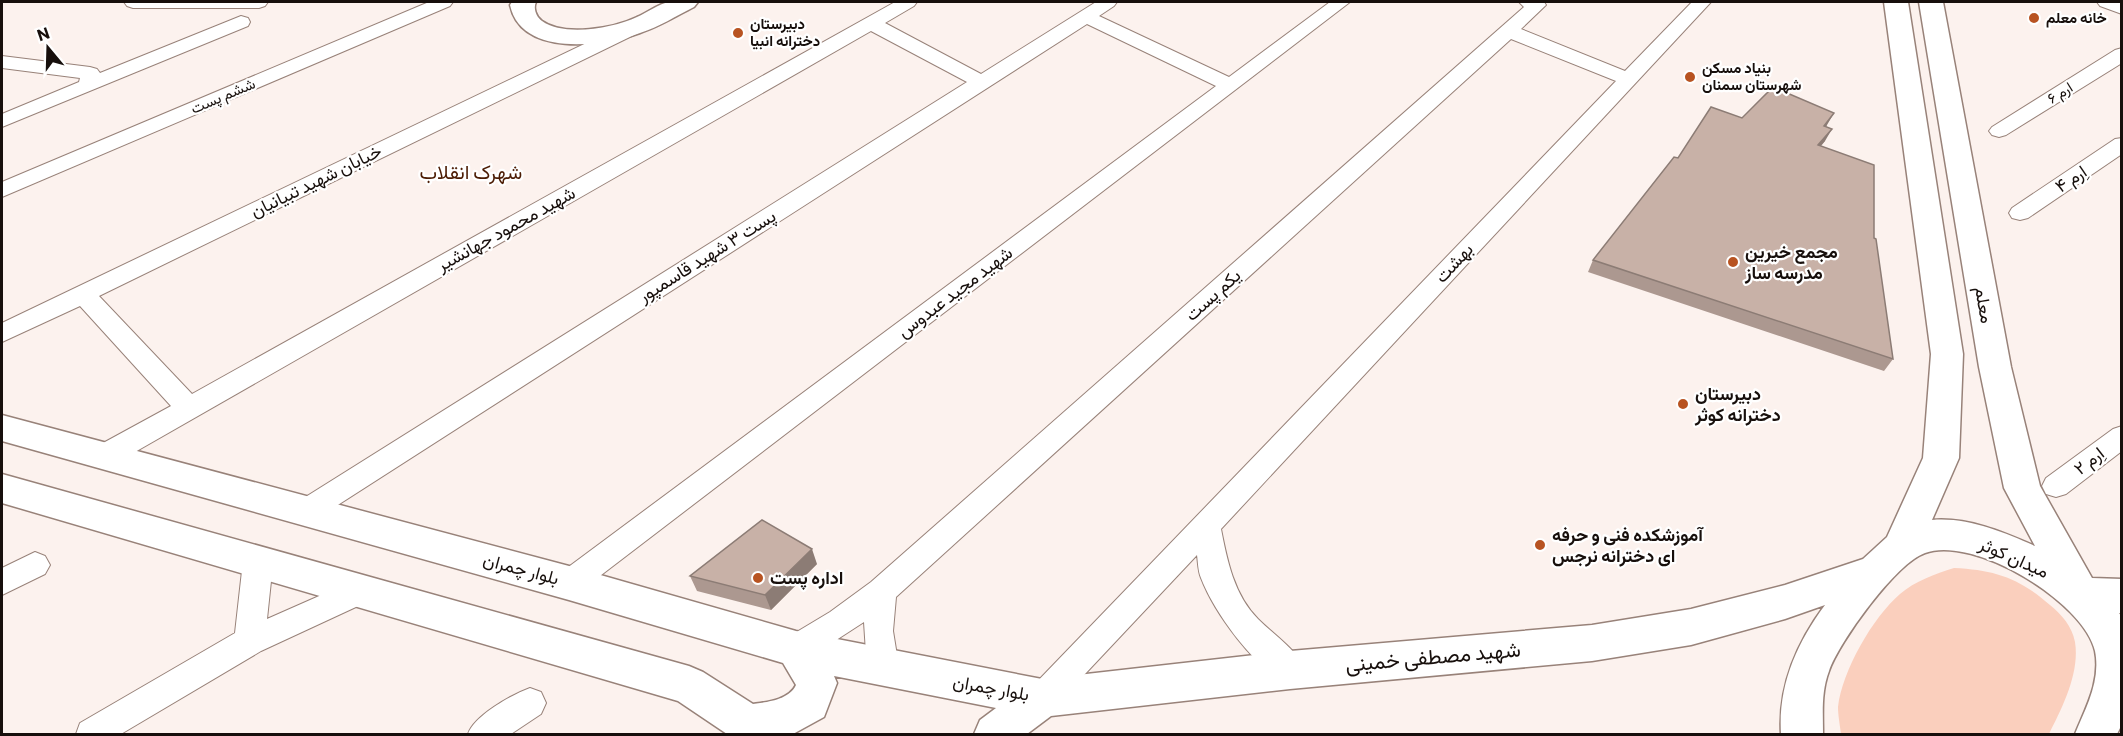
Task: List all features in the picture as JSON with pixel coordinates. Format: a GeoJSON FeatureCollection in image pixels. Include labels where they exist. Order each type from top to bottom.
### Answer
{"type":"FeatureCollection","features":[{"type":"Feature","properties":{"kind":"main road"},"geometry":{"type":"LineString","coordinates":[[524,2],[522,5],[526,20],[543,31],[569,36],[601,34],[631,28],[686,2]]}},
{"type":"Feature","properties":{"kind":"main road"},"geometry":{"type":"LineString","coordinates":[[1802,735],[1800,703],[1809,670],[1828,632],[1888,560],[1941,458],[1947,354],[1896,2]]}},
{"type":"Feature","properties":{"kind":"main road","name":"معلم"},"geometry":{"type":"LineString","coordinates":[[1931,2],[1995,367],[2022,488],[2081,595]]}},
{"type":"Feature","properties":{"kind":"main road","name":"بلوار چمران"},"geometry":{"type":"LineString","coordinates":[[2,428],[569,583],[796,649],[1042,698]]}},
{"type":"Feature","properties":{"kind":"main road"},"geometry":{"type":"LineString","coordinates":[[2,489],[689,685],[749,730],[780,720],[808,703],[818,683],[796,649]]}},
{"type":"Feature","properties":{"kind":"main road","name":"میدان کوثر"},"geometry":{"type":"LineString","coordinates":[[1888,560],[1917,540],[1936,535],[1973,539],[2007,551],[2046,570],[2081,595],[2100,618],[2112,640],[2118,672],[2096,735]]}},
{"type":"Feature","properties":{"kind":"main road","name":"شهید مصطفی خمینی"},"geometry":{"type":"LineString","coordinates":[[1042,698],[1290,670],[1592,643],[1691,627],[1785,602],[1888,560]]}},
{"type":"Feature","properties":{"kind":"main road"},"geometry":{"type":"LineString","coordinates":[[2081,595],[2121,596]]}},
{"type":"Feature","properties":{"kind":"main road"},"geometry":{"type":"LineString","coordinates":[[995,735],[1042,698]]}},
{"type":"Feature","properties":{"kind":"street"},"geometry":{"type":"LineString","coordinates":[[133,2],[259,2]]}},
{"type":"Feature","properties":{"kind":"street","name":"ششم پست"},"geometry":{"type":"LineString","coordinates":[[2,190],[444,2]]}},
{"type":"Feature","properties":{"kind":"street","name":"شهید محمود جهانشیر"},"geometry":{"type":"LineString","coordinates":[[104,456],[908,2]]}},
{"type":"Feature","properties":{"kind":"street","name":"پست ۳ شهید قاسمپور"},"geometry":{"type":"LineString","coordinates":[[306,511],[1108,2]]}},
{"type":"Feature","properties":{"kind":"street","name":"شهید مجید عبدوس"},"geometry":{"type":"LineString","coordinates":[[569,583],[1341,2]]}},
{"type":"Feature","properties":{"kind":"street","name":"یکم پست"},"geometry":{"type":"LineString","coordinates":[[796,649],[841,622],[882,591],[1537,5],[1528,2]]}},
{"type":"Feature","properties":{"kind":"street","name":"بهشت"},"geometry":{"type":"LineString","coordinates":[[1042,698],[1702,2]]}},
{"type":"Feature","properties":{"kind":"street"},"geometry":{"type":"LineString","coordinates":[[2106,2],[2121,9]]}},
{"type":"Feature","properties":{"kind":"street"},"geometry":{"type":"LineString","coordinates":[[1085,16],[1230,85]]}},
{"type":"Feature","properties":{"kind":"street"},"geometry":{"type":"LineString","coordinates":[[2,121],[242,22]]}},
{"type":"Feature","properties":{"kind":"street"},"geometry":{"type":"LineString","coordinates":[[871,23],[982,82]]}},
{"type":"Feature","properties":{"kind":"street","name":"خیابان شهید تبیانیان"},"geometry":{"type":"LineString","coordinates":[[2,333],[631,28]]}},
{"type":"Feature","properties":{"kind":"street"},"geometry":{"type":"LineString","coordinates":[[1508,32],[1628,79]]}},
{"type":"Feature","properties":{"kind":"street","name":"ارم ۶"},"geometry":{"type":"LineString","coordinates":[[1999,131],[2121,54]]}},
{"type":"Feature","properties":{"kind":"street"},"geometry":{"type":"LineString","coordinates":[[2,62],[90,73],[92,76],[88,85]]}},
{"type":"Feature","properties":{"kind":"street","name":"اِرم ۴"},"geometry":{"type":"LineString","coordinates":[[2020,213],[2121,144]]}},
{"type":"Feature","properties":{"kind":"street"},"geometry":{"type":"LineString","coordinates":[[83,294],[189,408]]}},
{"type":"Feature","properties":{"kind":"street","name":"اِرم ۲"},"geometry":{"type":"LineString","coordinates":[[2056,486],[2121,436]]}},
{"type":"Feature","properties":{"kind":"street"},"geometry":{"type":"LineString","coordinates":[[1206,525],[1215,576],[1244,626],[1290,670]]}},
{"type":"Feature","properties":{"kind":"street"},"geometry":{"type":"LineString","coordinates":[[250,641],[258,562]]}},
{"type":"Feature","properties":{"kind":"street"},"geometry":{"type":"LineString","coordinates":[[2,582],[35,565]]}},
{"type":"Feature","properties":{"kind":"street"},"geometry":{"type":"LineString","coordinates":[[92,735],[250,641],[360,591]]}},
{"type":"Feature","properties":{"kind":"street"},"geometry":{"type":"LineString","coordinates":[[882,591],[878,631],[883,668]]}},
{"type":"Feature","properties":{"kind":"street"},"geometry":{"type":"LineString","coordinates":[[484,735],[530,703]]}},
{"type":"Feature","properties":{"kind":"shaded area"},"geometry":{"type":"Polygon","coordinates":[[[1954,568],[1994,573],[2017,582],[2050,605],[2069,626],[2075,642],[2075,666],[2069,690],[2049,734],[1841,734],[1838,707],[1846,677],[1860,646],[1879,616],[1912,585],[1954,568]]]}},
{"type":"Feature","properties":{"kind":"building"},"geometry":{"type":"Polygon","coordinates":[[[1773,87],[1834,113],[1824,126],[1832,129],[1818,145],[1874,165],[1874,238],[1876,239],[1893,359],[1593,260],[1674,157],[1678,158],[1711,107],[1742,118],[1773,87]]]}},
{"type":"Feature","properties":{"kind":"building"},"geometry":{"type":"Polygon","coordinates":[[[762,520],[812,549],[765,595],[690,576],[762,520]]]}},
{"type":"Feature","properties":{"kind":"place","name":"خانه معلم"},"geometry":{"type":"Point","coordinates":[2034,18]}},
{"type":"Feature","properties":{"kind":"place","name":"دبیرستان دخترانه انبیا"},"geometry":{"type":"Point","coordinates":[738,33]}},
{"type":"Feature","properties":{"kind":"place","name":"بنیاد مسکن شهرستان سمنان"},"geometry":{"type":"Point","coordinates":[1690,77]}},
{"type":"Feature","properties":{"kind":"place","name":"مجمع خیرین مدرسه ساز"},"geometry":{"type":"Point","coordinates":[1733,262]}},
{"type":"Feature","properties":{"kind":"place","name":"دبیرستان دخترانه کوثر"},"geometry":{"type":"Point","coordinates":[1683,404]}},
{"type":"Feature","properties":{"kind":"place","name":"آموزشکده فنی و حرفه ای دخترانه نرجس"},"geometry":{"type":"Point","coordinates":[1540,545]}},
{"type":"Feature","properties":{"kind":"place","name":"اداره پست"},"geometry":{"type":"Point","coordinates":[758,578]}},
{"type":"Feature","properties":{"kind":"district","name":"شهرک انقلاب"},"geometry":{"type":"Point","coordinates":[471,172]}}]}
